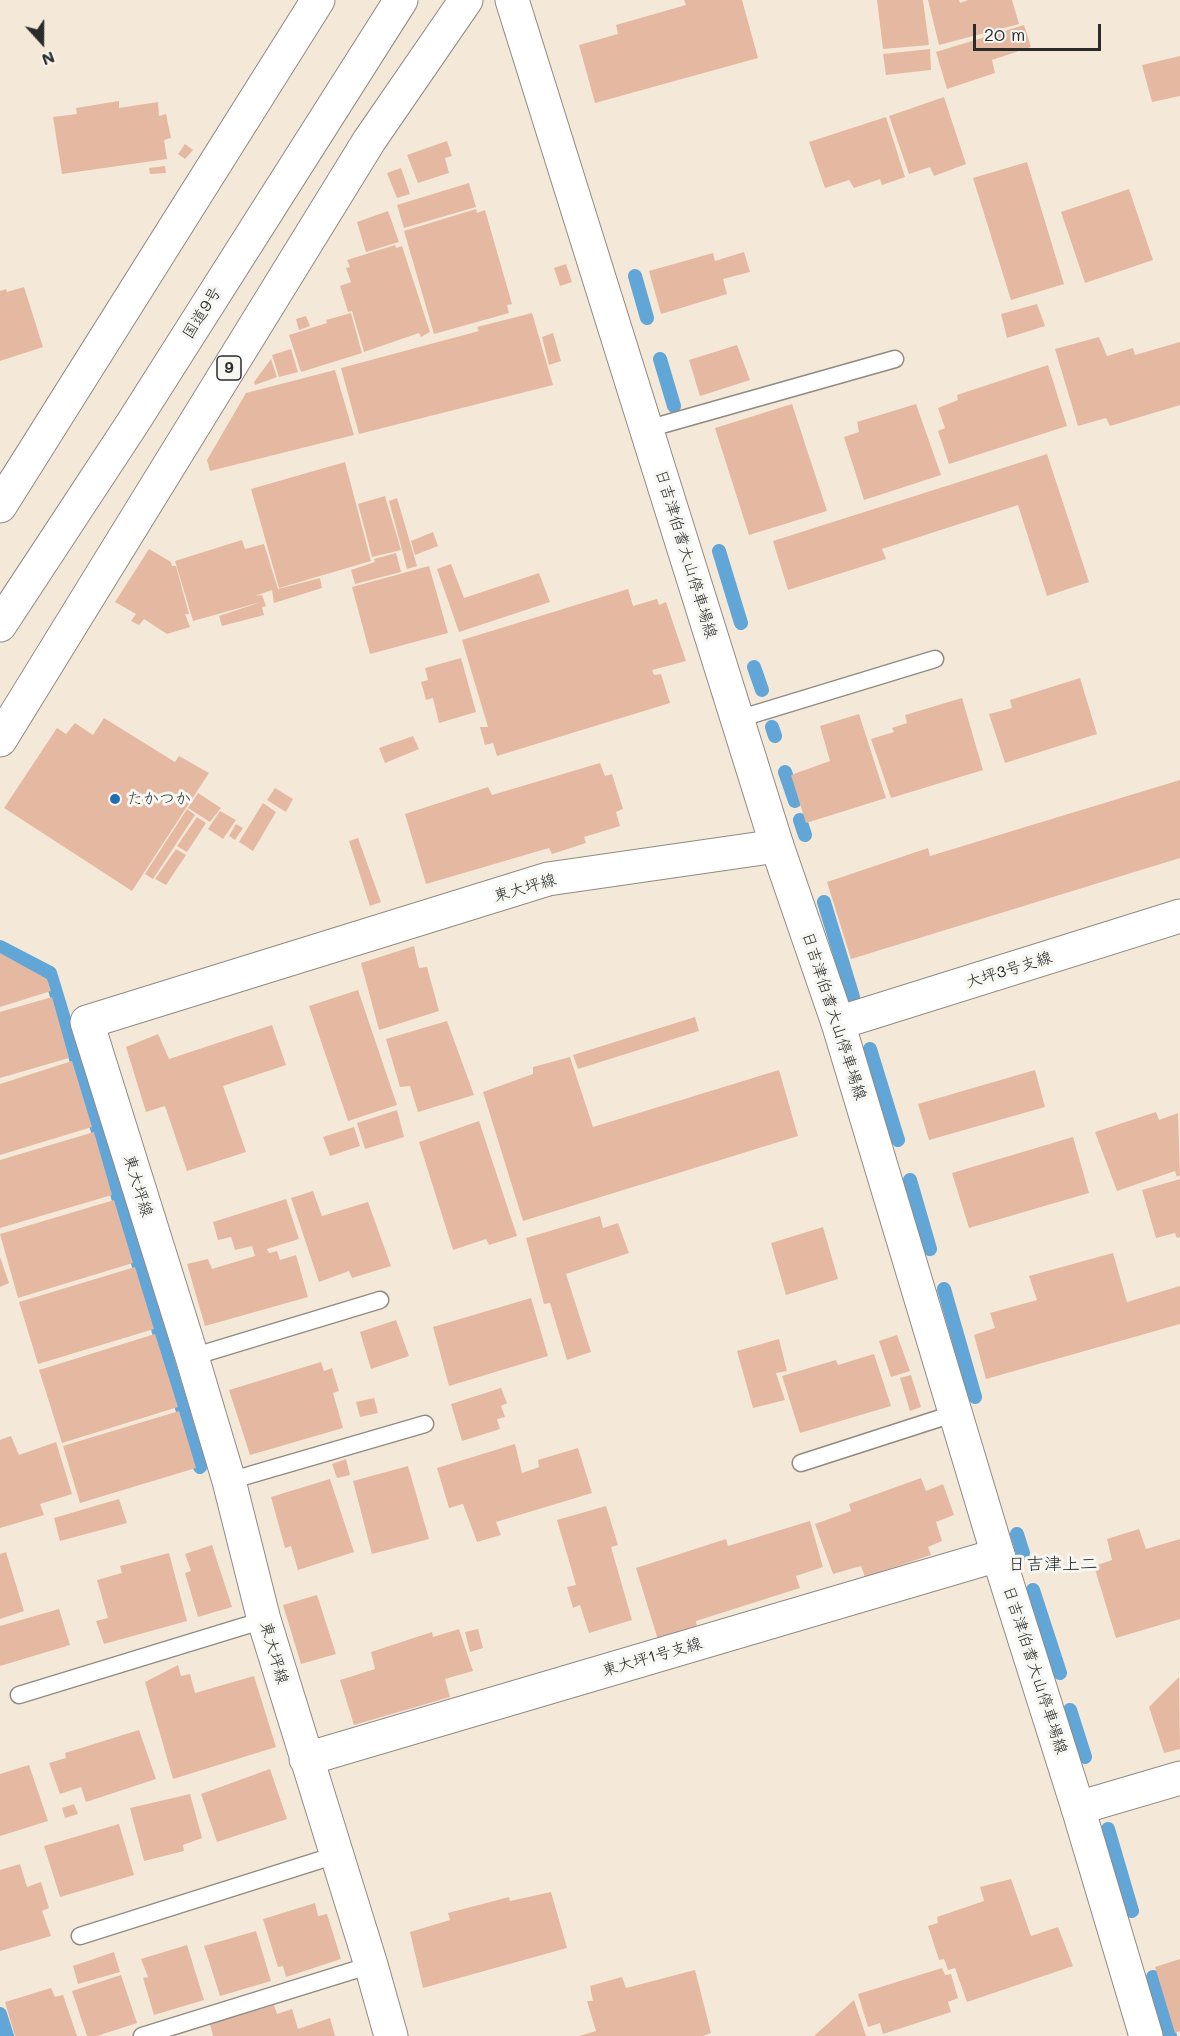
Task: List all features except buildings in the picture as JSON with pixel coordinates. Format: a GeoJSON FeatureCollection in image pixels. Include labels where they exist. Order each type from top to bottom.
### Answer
{"type":"FeatureCollection","features":[{"type":"Feature","properties":{"kind":"main road"},"geometry":{"type":"LineString","coordinates":[[0,506],[318,0]]}},
{"type":"Feature","properties":{"kind":"main road","name":"国道9号"},"geometry":{"type":"LineString","coordinates":[[0,625],[132,424],[401,0]]}},
{"type":"Feature","properties":{"kind":"main road","name":"9"},"geometry":{"type":"LineString","coordinates":[[0,740],[369,141],[466,0]]}},
{"type":"Feature","properties":{"kind":"main road","name":"日吉津伯耆大山停車場線"},"geometry":{"type":"LineString","coordinates":[[512,0],[777,846],[838,1023],[1146,2036]]}},
{"type":"Feature","properties":{"kind":"main road","name":"東大坪線"},"geometry":{"type":"LineString","coordinates":[[391,2036],[264,1620],[229,1481],[192,1357],[87,1022],[548,879],[777,846]]}},
{"type":"Feature","properties":{"kind":"main road","name":"大坪3号支線"},"geometry":{"type":"LineString","coordinates":[[838,1023],[1180,916]]}},
{"type":"Feature","properties":{"kind":"main road","name":"東大坪1号支線"},"geometry":{"type":"LineString","coordinates":[[306,1760],[998,1555]]}},
{"type":"Feature","properties":{"kind":"main road"},"geometry":{"type":"LineString","coordinates":[[1078,1808],[1180,1778]]}},
{"type":"Feature","properties":{"kind":"lane"},"geometry":{"type":"LineString","coordinates":[[646,429],[895,359]]}},
{"type":"Feature","properties":{"kind":"lane"},"geometry":{"type":"LineString","coordinates":[[738,719],[935,659]]}},
{"type":"Feature","properties":{"kind":"lane"},"geometry":{"type":"LineString","coordinates":[[192,1357],[380,1300]]}},
{"type":"Feature","properties":{"kind":"lane"},"geometry":{"type":"LineString","coordinates":[[801,1463],[956,1413]]}},
{"type":"Feature","properties":{"kind":"lane"},"geometry":{"type":"LineString","coordinates":[[229,1481],[425,1424]]}},
{"type":"Feature","properties":{"kind":"lane"},"geometry":{"type":"LineString","coordinates":[[19,1695],[264,1620]]}},
{"type":"Feature","properties":{"kind":"lane"},"geometry":{"type":"LineString","coordinates":[[80,1936],[336,1855]]}},
{"type":"Feature","properties":{"kind":"lane"},"geometry":{"type":"LineString","coordinates":[[142,2036],[371,1965]]}},
{"type":"Feature","properties":{"kind":"waterway"},"geometry":{"type":"LineString","coordinates":[[635,276],[647,318]]}},
{"type":"Feature","properties":{"kind":"waterway"},"geometry":{"type":"LineString","coordinates":[[660,359],[674,406]]}},
{"type":"Feature","properties":{"kind":"waterway"},"geometry":{"type":"LineString","coordinates":[[719,551],[741,623]]}},
{"type":"Feature","properties":{"kind":"waterway"},"geometry":{"type":"LineString","coordinates":[[754,667],[762,690]]}},
{"type":"Feature","properties":{"kind":"waterway"},"geometry":{"type":"LineString","coordinates":[[772,727],[775,736]]}},
{"type":"Feature","properties":{"kind":"waterway"},"geometry":{"type":"LineString","coordinates":[[785,772],[795,801]]}},
{"type":"Feature","properties":{"kind":"waterway"},"geometry":{"type":"LineString","coordinates":[[800,820],[805,835]]}},
{"type":"Feature","properties":{"kind":"waterway"},"geometry":{"type":"LineString","coordinates":[[824,902],[853,997]]}},
{"type":"Feature","properties":{"kind":"waterway"},"geometry":{"type":"LineString","coordinates":[[0,947],[50,973],[200,1467]]}},
{"type":"Feature","properties":{"kind":"waterway"},"geometry":{"type":"LineString","coordinates":[[870,1049],[898,1140]]}},
{"type":"Feature","properties":{"kind":"waterway"},"geometry":{"type":"LineString","coordinates":[[910,1180],[930,1249]]}},
{"type":"Feature","properties":{"kind":"waterway"},"geometry":{"type":"LineString","coordinates":[[944,1289],[975,1397]]}},
{"type":"Feature","properties":{"kind":"waterway"},"geometry":{"type":"LineString","coordinates":[[1017,1534],[1023,1553]]}},
{"type":"Feature","properties":{"kind":"waterway"},"geometry":{"type":"LineString","coordinates":[[1033,1590],[1060,1673]]}},
{"type":"Feature","properties":{"kind":"waterway"},"geometry":{"type":"LineString","coordinates":[[1070,1710],[1085,1757]]}},
{"type":"Feature","properties":{"kind":"waterway"},"geometry":{"type":"LineString","coordinates":[[1108,1829],[1132,1911]]}},
{"type":"Feature","properties":{"kind":"waterway"},"geometry":{"type":"LineString","coordinates":[[1153,1977],[1170,2036]]}},
{"type":"Feature","properties":{"kind":"waterway"},"geometry":{"type":"LineString","coordinates":[[0,2014],[7,2036]]}},
{"type":"Feature","properties":{"kind":"place","name":"たかつか"},"geometry":{"type":"Point","coordinates":[115,799]}},
{"type":"Feature","properties":{"kind":"district","name":"日吉津上二"},"geometry":{"type":"Point","coordinates":[1053,1564]}}]}
